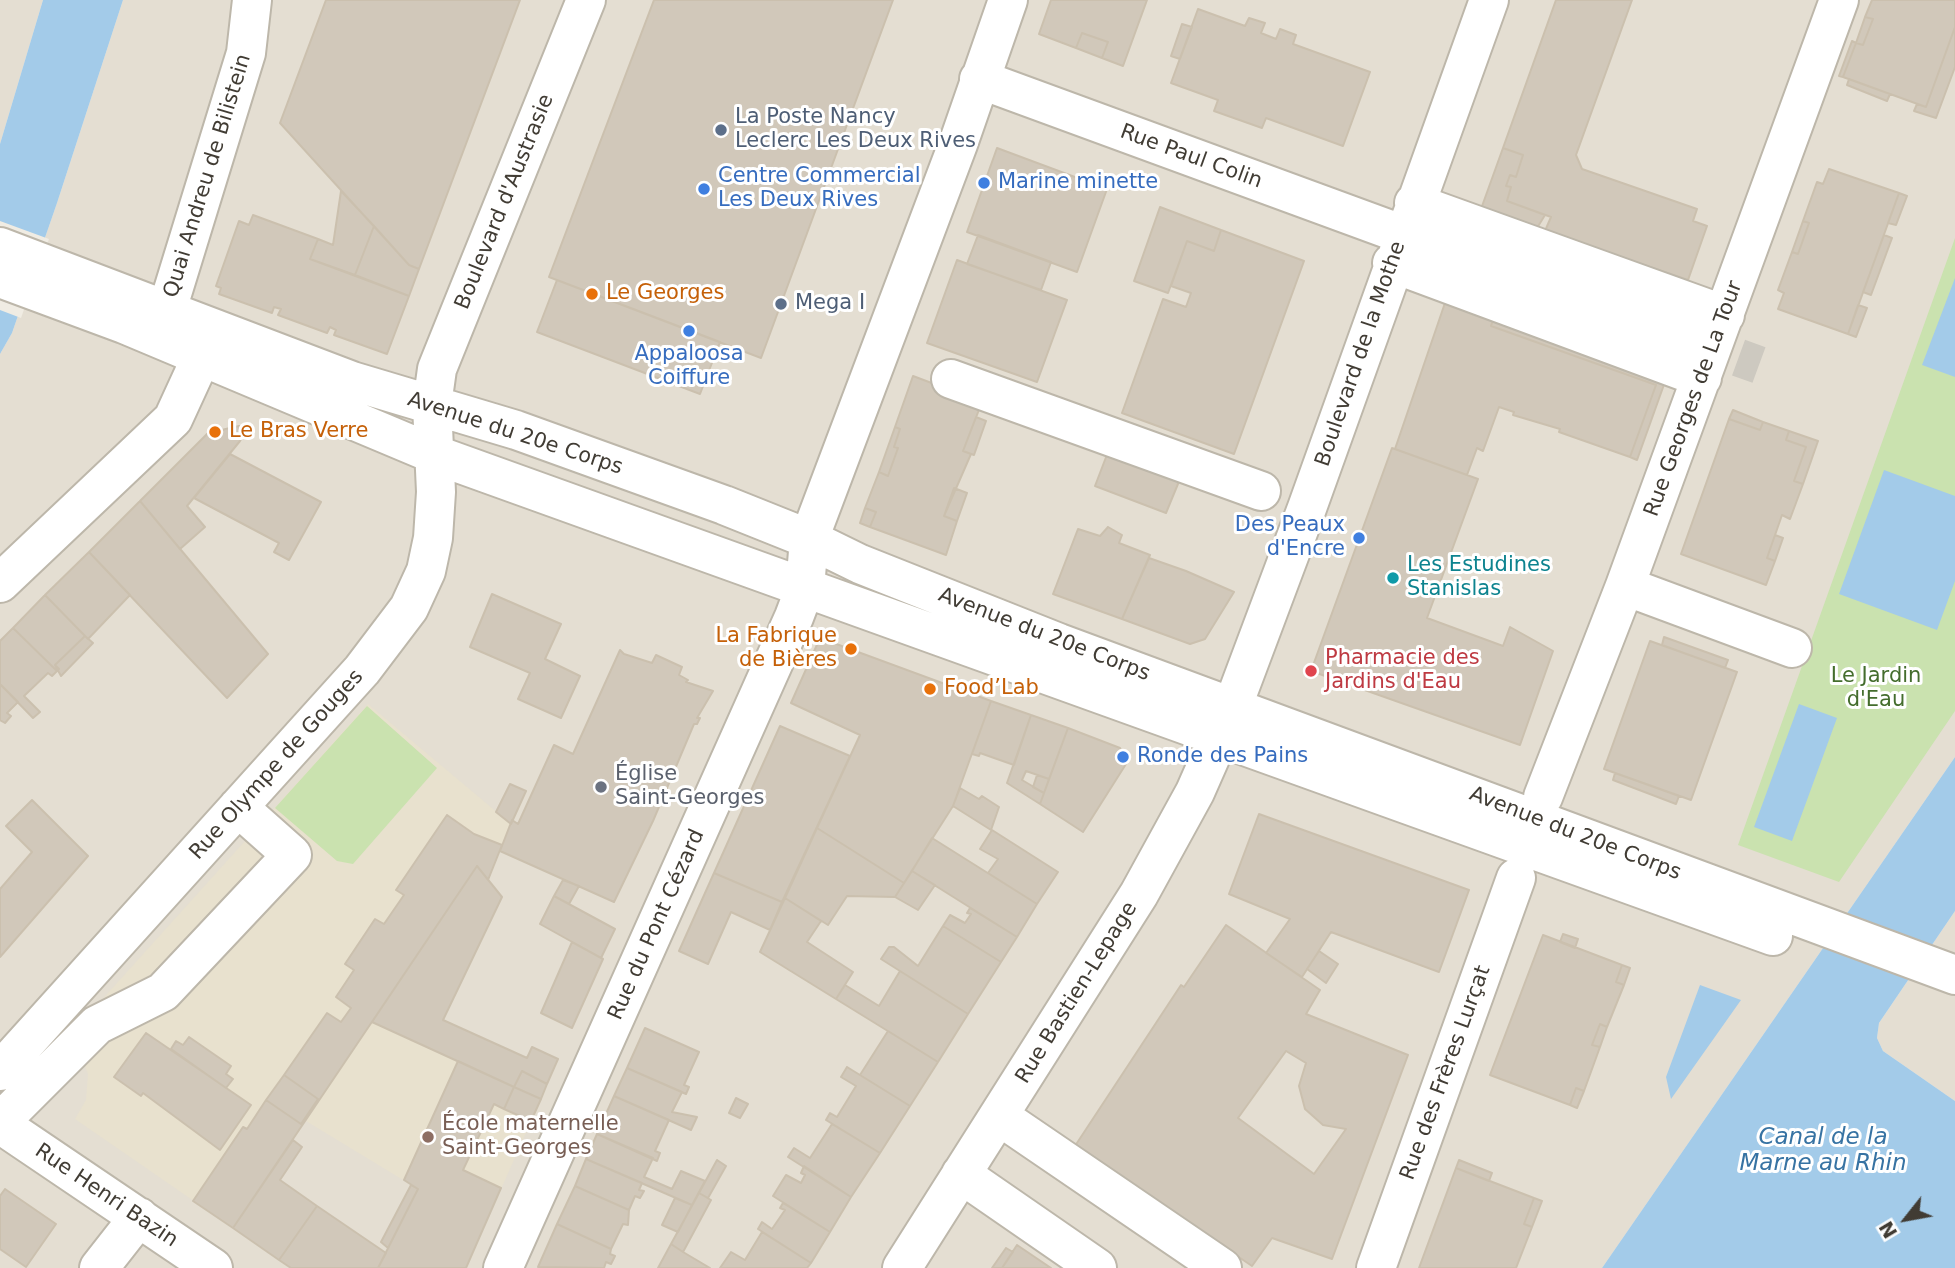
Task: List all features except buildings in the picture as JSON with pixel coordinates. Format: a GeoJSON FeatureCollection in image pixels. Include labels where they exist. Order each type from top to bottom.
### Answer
{"type":"FeatureCollection","features":[{"type":"Feature","properties":{"kind":"street","name":"Quai Andreu de Bilistein"},"geometry":{"type":"LineString","coordinates":[[154,313],[246,53],[252,0]]}},
{"type":"Feature","properties":{"kind":"street","name":"Boulevard d'Austrasie"},"geometry":{"type":"LineString","coordinates":[[432,405],[437,369],[586,0]]}},
{"type":"Feature","properties":{"kind":"street","name":"Rue du Pont Cézard"},"geometry":{"type":"LineString","coordinates":[[503,1268],[779,652],[805,587],[809,539],[958,144],[1007,0]]}},
{"type":"Feature","properties":{"kind":"street","name":"Boulevard de la Mothe"},"geometry":{"type":"LineString","coordinates":[[1225,722],[1307,508],[1489,0]]}},
{"type":"Feature","properties":{"kind":"street","name":"Rue Georges de La Tour"},"geometry":{"type":"LineString","coordinates":[[1543,797],[1726,315],[1839,0]]}},
{"type":"Feature","properties":{"kind":"street","name":"Rue Paul Colin"},"geometry":{"type":"LineString","coordinates":[[979,79],[1403,234],[1702,378]]}},
{"type":"Feature","properties":{"kind":"street"},"geometry":{"type":"LineString","coordinates":[[1403,234],[1685,338]]}},
{"type":"Feature","properties":{"kind":"street","name":"Rue Paul Colin"},"geometry":{"type":"LineString","coordinates":[[1403,234],[1726,315]]}},
{"type":"Feature","properties":{"kind":"street"},"geometry":{"type":"LineString","coordinates":[[0,247],[154,313],[201,358],[436,455],[805,587],[1225,722],[1802,933],[1955,998]]}},
{"type":"Feature","properties":{"kind":"street"},"geometry":{"type":"LineString","coordinates":[[0,278],[154,313],[201,358]]}},
{"type":"Feature","properties":{"kind":"street","name":"Avenue du 20e Corps"},"geometry":{"type":"LineString","coordinates":[[154,313],[352,381],[516,430],[809,539],[860,564],[1225,722]]}},
{"type":"Feature","properties":{"kind":"street"},"geometry":{"type":"LineString","coordinates":[[0,583],[173,419],[201,358]]}},
{"type":"Feature","properties":{"kind":"street"},"geometry":{"type":"LineString","coordinates":[[951,379],[1261,491]]}},
{"type":"Feature","properties":{"kind":"street","name":"Rue Olympe de Gouges"},"geometry":{"type":"LineString","coordinates":[[0,1071],[362,670],[410,608],[430,555],[436,455],[432,405]]}},
{"type":"Feature","properties":{"kind":"street"},"geometry":{"type":"LineString","coordinates":[[1625,586],[1792,648]]}},
{"type":"Feature","properties":{"kind":"street","name":"Rue Bastien-Lepage"},"geometry":{"type":"LineString","coordinates":[[902,1268],[1139,894],[1195,792],[1225,722]]}},
{"type":"Feature","properties":{"kind":"street"},"geometry":{"type":"LineString","coordinates":[[0,1123],[97,1025],[163,992],[292,855],[239,807]]}},
{"type":"Feature","properties":{"kind":"street","name":"Rue des Frères Lurçat"},"geometry":{"type":"LineString","coordinates":[[1376,1268],[1516,878]]}},
{"type":"Feature","properties":{"kind":"street"},"geometry":{"type":"LineString","coordinates":[[1802,933],[1955,975]]}},
{"type":"Feature","properties":{"kind":"street"},"geometry":{"type":"LineString","coordinates":[[999,1116],[1222,1268]]}},
{"type":"Feature","properties":{"kind":"street","name":"Rue Henri Bazin"},"geometry":{"type":"LineString","coordinates":[[0,1123],[213,1268]]}},
{"type":"Feature","properties":{"kind":"street"},"geometry":{"type":"LineString","coordinates":[[961,1174],[1097,1268]]}},
{"type":"Feature","properties":{"kind":"street"},"geometry":{"type":"LineString","coordinates":[[99,1268],[138,1217]]}},
{"type":"Feature","properties":{"kind":"shaded area"},"geometry":{"type":"Polygon","coordinates":[[[0,0],[43,0],[0,144],[0,0]]]}},
{"type":"Feature","properties":{"kind":"shaded area"},"geometry":{"type":"Polygon","coordinates":[[[123,0],[1955,0],[1955,757],[1602,1268],[0,1268],[0,354],[12,333],[123,0]]]}},
{"type":"Feature","properties":{"kind":"shaded area"},"geometry":{"type":"Polygon","coordinates":[[[368,704],[511,824],[488,880],[477,866],[372,1022],[541,1099],[466,1268],[378,1268],[418,1189],[306,1121],[233,1228],[75,1119],[86,1100],[88,1074],[84,1064],[62,1044],[245,841],[252,841],[271,812],[368,704]]]}},
{"type":"Feature","properties":{"kind":"shaded area"},"geometry":{"type":"Polygon","coordinates":[[[1955,911],[1955,1101],[1883,1051],[1877,1038],[1879,1023],[1955,911]]]}},
{"type":"Feature","properties":{"kind":"green space","name":"Le Jardin d'Eau"},"geometry":{"type":"Polygon","coordinates":[[[1955,238],[1955,711],[1839,882],[1738,845],[1955,238]]]}},
{"type":"Feature","properties":{"kind":"green space"},"geometry":{"type":"Polygon","coordinates":[[[367,706],[437,768],[353,864],[337,861],[275,808],[367,706]]]}},
{"type":"Feature","properties":{"kind":"water"},"geometry":{"type":"Polygon","coordinates":[[[43,0],[123,0],[12,333],[0,354],[0,144],[43,0]]]}},
{"type":"Feature","properties":{"kind":"water"},"geometry":{"type":"Polygon","coordinates":[[[1955,278],[1955,377],[1922,365],[1955,278]]]}},
{"type":"Feature","properties":{"kind":"water"},"geometry":{"type":"Polygon","coordinates":[[[1884,470],[1955,496],[1955,581],[1937,630],[1839,594],[1884,470]]]}},
{"type":"Feature","properties":{"kind":"water"},"geometry":{"type":"Polygon","coordinates":[[[1799,704],[1837,718],[1792,841],[1754,827],[1799,704]]]}},
{"type":"Feature","properties":{"kind":"water","name":"Canal de la Marne au Rhin"},"geometry":{"type":"Polygon","coordinates":[[[1955,757],[1955,911],[1879,1023],[1877,1038],[1883,1051],[1955,1101],[1955,1268],[1602,1268],[1955,757]]]}},
{"type":"Feature","properties":{"kind":"water"},"geometry":{"type":"Polygon","coordinates":[[[1700,985],[1741,1000],[1671,1099],[1666,1077],[1700,985]]]}},
{"type":"Feature","properties":{"kind":"pier"},"geometry":{"type":"Polygon","coordinates":[[[0,221],[49,239],[21,318],[0,310],[0,221]]]}},
{"type":"Feature","properties":{"kind":"tunnel"},"geometry":{"type":"LineString","coordinates":[[1685,338],[1759,365]]}},
{"type":"Feature","properties":{"kind":"place","name":"La Poste Nancy Leclerc Les Deux Rives"},"geometry":{"type":"Point","coordinates":[721,130]}},
{"type":"Feature","properties":{"kind":"place","name":"Marine minette"},"geometry":{"type":"Point","coordinates":[984,183]}},
{"type":"Feature","properties":{"kind":"place","name":"Centre Commercial Les Deux Rives"},"geometry":{"type":"Point","coordinates":[704,189]}},
{"type":"Feature","properties":{"kind":"place","name":"Le Georges"},"geometry":{"type":"Point","coordinates":[592,294]}},
{"type":"Feature","properties":{"kind":"place","name":"Mega I"},"geometry":{"type":"Point","coordinates":[781,304]}},
{"type":"Feature","properties":{"kind":"place","name":"Appaloosa Coiffure"},"geometry":{"type":"Point","coordinates":[689,331]}},
{"type":"Feature","properties":{"kind":"place","name":"Le Bras Verre"},"geometry":{"type":"Point","coordinates":[215,432]}},
{"type":"Feature","properties":{"kind":"place","name":"Des Peaux d'Encre"},"geometry":{"type":"Point","coordinates":[1359,538]}},
{"type":"Feature","properties":{"kind":"place","name":"Les Estudines Stanislas"},"geometry":{"type":"Point","coordinates":[1393,578]}},
{"type":"Feature","properties":{"kind":"place","name":"La Fabrique de Bières"},"geometry":{"type":"Point","coordinates":[851,649]}},
{"type":"Feature","properties":{"kind":"place","name":"Pharmacie des Jardins d'Eau"},"geometry":{"type":"Point","coordinates":[1311,671]}},
{"type":"Feature","properties":{"kind":"place","name":"Food’Lab"},"geometry":{"type":"Point","coordinates":[930,689]}},
{"type":"Feature","properties":{"kind":"place","name":"Ronde des Pains"},"geometry":{"type":"Point","coordinates":[1123,757]}},
{"type":"Feature","properties":{"kind":"place","name":"Église Saint-Georges"},"geometry":{"type":"Point","coordinates":[601,787]}},
{"type":"Feature","properties":{"kind":"place","name":"École maternelle Saint-Georges"},"geometry":{"type":"Point","coordinates":[428,1137]}}]}
